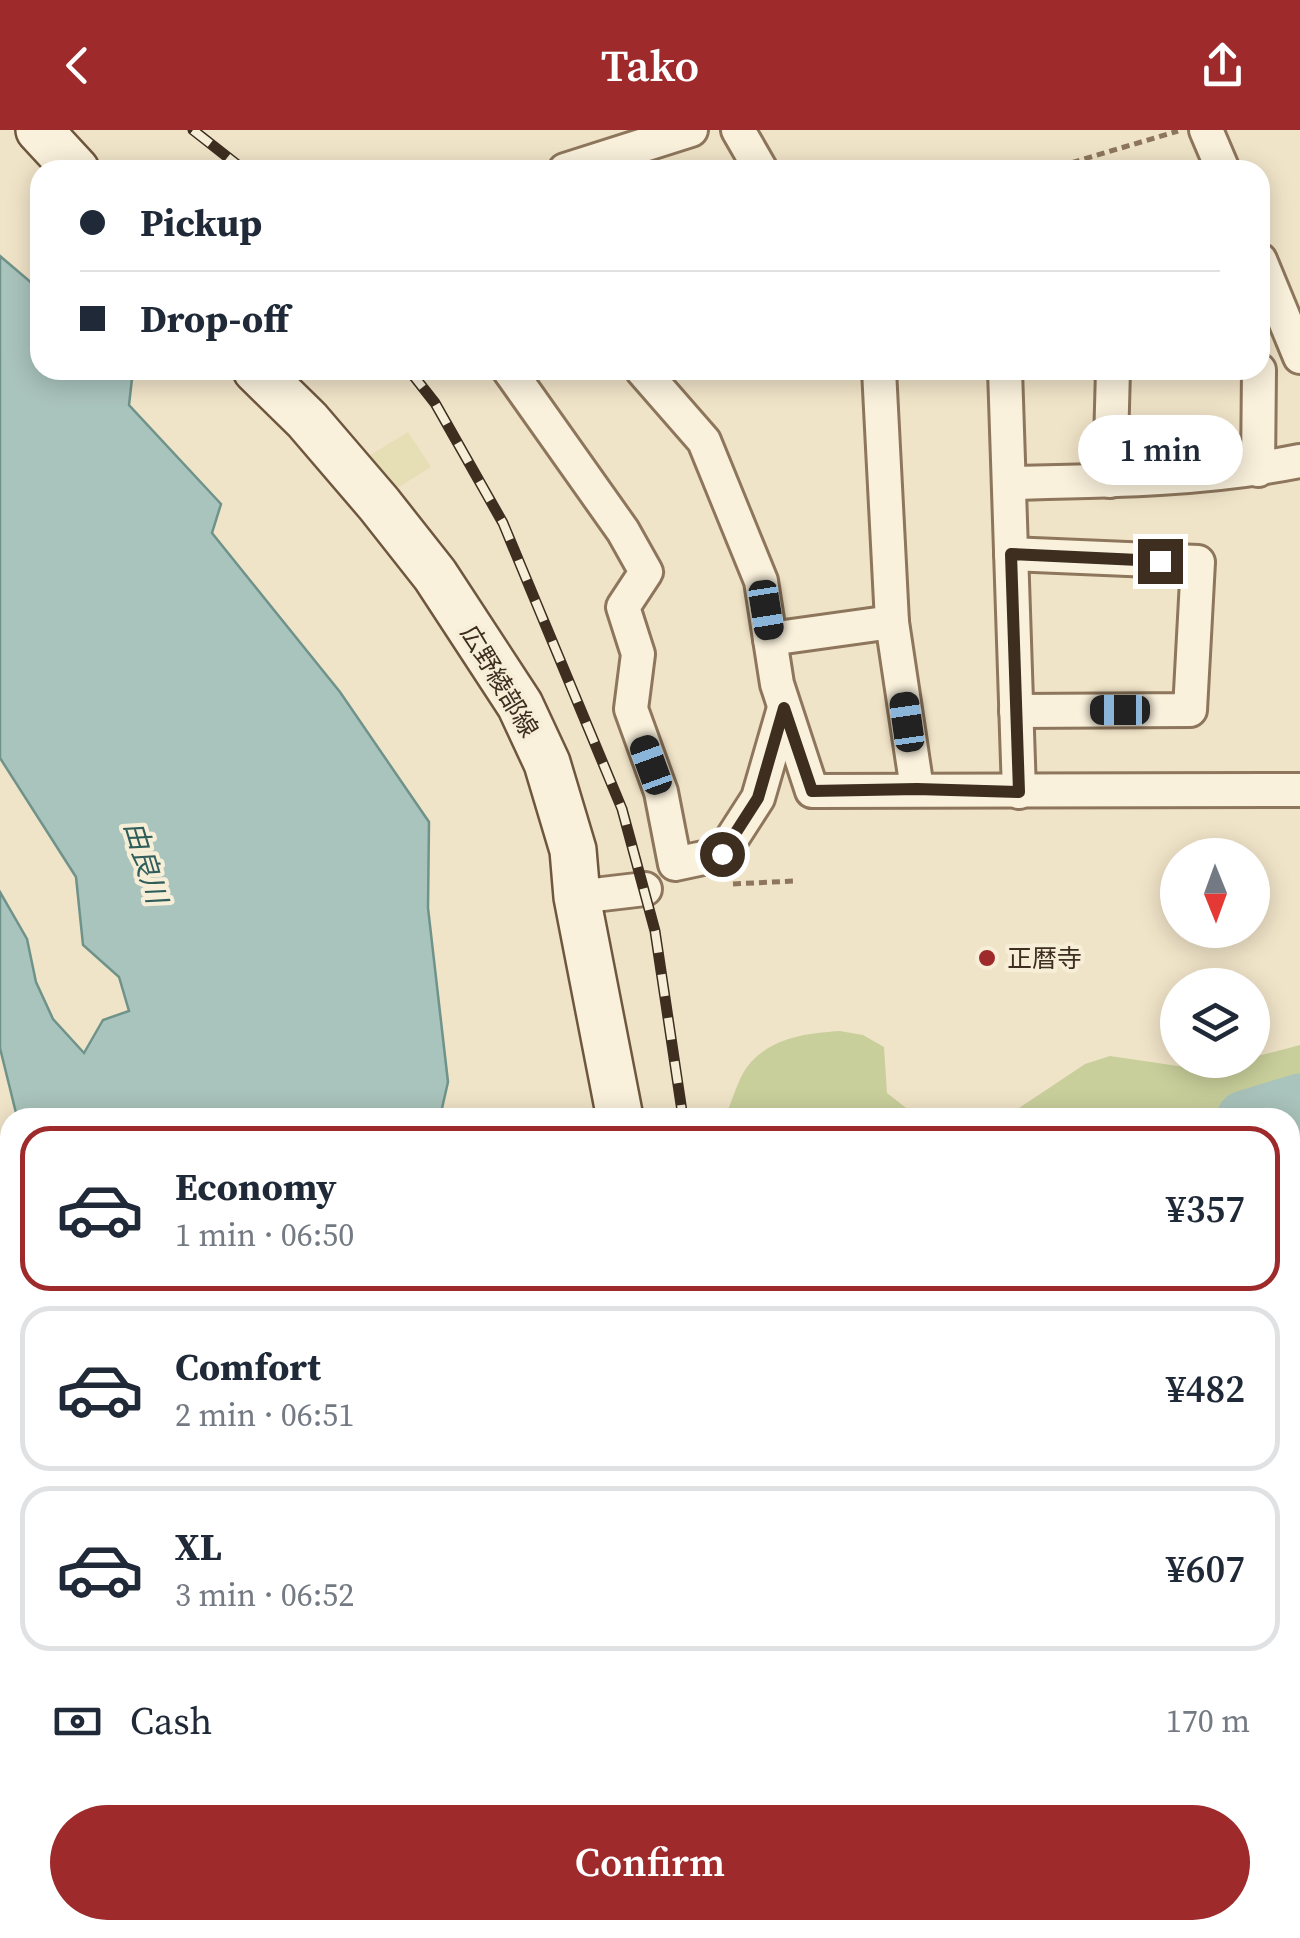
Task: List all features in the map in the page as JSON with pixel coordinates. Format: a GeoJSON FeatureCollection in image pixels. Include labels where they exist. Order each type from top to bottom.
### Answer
{"type":"FeatureCollection","features":[{"type":"Feature","properties":{"kind":"main road"},"geometry":{"type":"LineString","coordinates":[[39,130],[67,160]]}},
{"type":"Feature","properties":{"kind":"main road","name":"広野綾部線"},"geometry":{"type":"LineString","coordinates":[[266,380],[307,420],[435,575],[520,704],[547,763],[573,850],[577,896],[618,1108]]}},
{"type":"Feature","properties":{"kind":"street"},"geometry":{"type":"LineString","coordinates":[[597,160],[692,130]]}},
{"type":"Feature","properties":{"kind":"street"},"geometry":{"type":"LineString","coordinates":[[738,130],[755,160]]}},
{"type":"Feature","properties":{"kind":"street"},"geometry":{"type":"LineString","coordinates":[[1206,130],[1219,160]]}},
{"type":"Feature","properties":{"kind":"street"},"geometry":{"type":"LineString","coordinates":[[1270,272],[1288,295],[1297,350],[1270,344]]}},
{"type":"Feature","properties":{"kind":"street"},"geometry":{"type":"LineString","coordinates":[[516,380],[623,532],[646,572],[623,608],[638,654],[631,709],[662,792],[675,864],[722,854],[758,798],[784,708]]}},
{"type":"Feature","properties":{"kind":"street"},"geometry":{"type":"LineString","coordinates":[[651,380],[704,441],[761,581],[777,684],[812,791],[1300,790]]}},
{"type":"Feature","properties":{"kind":"street"},"geometry":{"type":"LineString","coordinates":[[880,380],[892,622],[917,789]]}},
{"type":"Feature","properties":{"kind":"street"},"geometry":{"type":"LineString","coordinates":[[1004,380],[1019,792]]}},
{"type":"Feature","properties":{"kind":"street"},"geometry":{"type":"LineString","coordinates":[[1110,481],[1113,380]]}},
{"type":"Feature","properties":{"kind":"street"},"geometry":{"type":"LineString","coordinates":[[1258,470],[1259,380]]}},
{"type":"Feature","properties":{"kind":"street"},"geometry":{"type":"LineString","coordinates":[[1008,483],[1110,481],[1258,470],[1300,461]]}},
{"type":"Feature","properties":{"kind":"street"},"geometry":{"type":"LineString","coordinates":[[1011,554],[1198,562],[1190,710],[1016,711]]}},
{"type":"Feature","properties":{"kind":"street"},"geometry":{"type":"LineString","coordinates":[[770,639],[892,622]]}},
{"type":"Feature","properties":{"kind":"street"},"geometry":{"type":"LineString","coordinates":[[577,896],[645,889]]}},
{"type":"Feature","properties":{"kind":"path"},"geometry":{"type":"LineString","coordinates":[[1080,160],[1180,130]]}},
{"type":"Feature","properties":{"kind":"shaded area"},"geometry":{"type":"Polygon","coordinates":[[[408,432],[431,467],[384,496],[359,462],[408,432]]]}},
{"type":"Feature","properties":{"kind":"green space"},"geometry":{"type":"Polygon","coordinates":[[[840,1031],[863,1035],[884,1047],[887,1093],[906,1108],[729,1108],[743,1073],[756,1057],[777,1043],[801,1036],[840,1031]]]}},
{"type":"Feature","properties":{"kind":"green space"},"geometry":{"type":"Polygon","coordinates":[[[1300,1045],[1300,1108],[1019,1108],[1085,1064],[1110,1056],[1160,1063],[1160,1078],[1270,1078],[1270,1053],[1300,1045]]]}},
{"type":"Feature","properties":{"kind":"water","name":"由良川"},"geometry":{"type":"Polygon","coordinates":[[[0,256],[30,282],[30,380],[132,380],[129,405],[221,504],[212,533],[340,692],[429,822],[428,908],[448,1082],[442,1108],[15,1108],[0,1048],[0,892],[27,939],[36,982],[53,1019],[84,1053],[103,1020],[129,1011],[119,977],[83,945],[76,877],[0,758],[0,256]]]}},
{"type":"Feature","properties":{"kind":"waterway"},"geometry":{"type":"LineString","coordinates":[[1277,1108],[1300,1101]]}},
{"type":"Feature","properties":{"kind":"railway"},"geometry":{"type":"LineString","coordinates":[[193,130],[231,160]]}},
{"type":"Feature","properties":{"kind":"railway"},"geometry":{"type":"LineString","coordinates":[[417,380],[435,403],[503,523],[622,809],[655,931],[682,1108]]}},
{"type":"Feature","properties":{"kind":"place","name":"正暦寺"},"geometry":{"type":"Point","coordinates":[987,958]}},
{"type":"Feature","properties":{"kind":"route"},"geometry":{"type":"LineString","coordinates":[[722,854],[758,798],[784,708],[812,791],[1019,792],[1011,554],[1160,561]]}}]}
